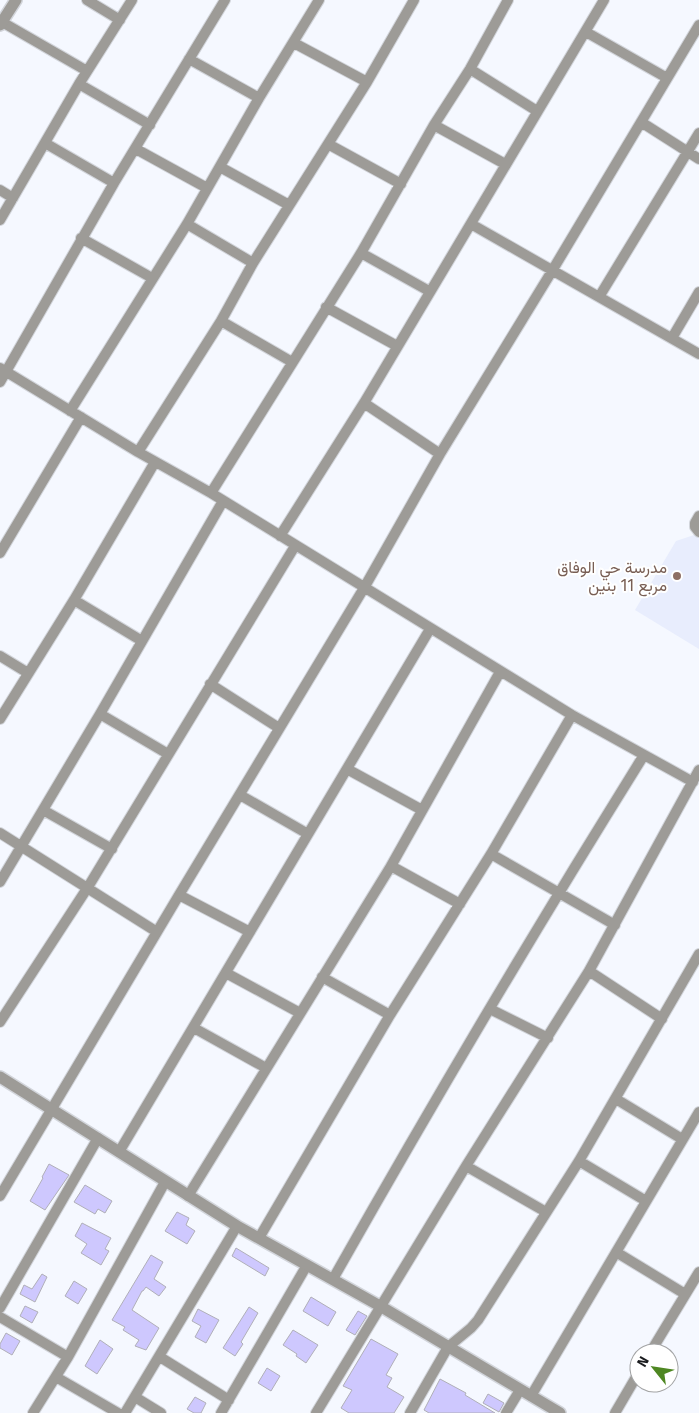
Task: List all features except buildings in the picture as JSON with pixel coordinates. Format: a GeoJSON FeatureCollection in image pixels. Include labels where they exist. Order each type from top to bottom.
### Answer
{"type":"FeatureCollection","features":[{"type":"Feature","properties":{"kind":"street"},"geometry":{"type":"LineString","coordinates":[[16,0],[1,24],[87,72]]}},
{"type":"Feature","properties":{"kind":"street"},"geometry":{"type":"LineString","coordinates":[[87,0],[120,20]]}},
{"type":"Feature","properties":{"kind":"street"},"geometry":{"type":"LineString","coordinates":[[0,220],[79,84],[132,0]]}},
{"type":"Feature","properties":{"kind":"street"},"geometry":{"type":"LineString","coordinates":[[0,382],[3,369],[225,0]]}},
{"type":"Feature","properties":{"kind":"street"},"geometry":{"type":"LineString","coordinates":[[70,410],[187,224],[259,98],[319,0]]}},
{"type":"Feature","properties":{"kind":"street"},"geometry":{"type":"LineString","coordinates":[[138,452],[221,321],[253,263],[367,82],[414,0]]}},
{"type":"Feature","properties":{"kind":"street"},"geometry":{"type":"LineString","coordinates":[[210,493],[361,253],[434,125],[470,69],[508,0]]}},
{"type":"Feature","properties":{"kind":"street"},"geometry":{"type":"LineString","coordinates":[[280,536],[364,403],[604,0]]}},
{"type":"Feature","properties":{"kind":"street"},"geometry":{"type":"LineString","coordinates":[[0,1196],[364,588],[440,454],[699,25]]}},
{"type":"Feature","properties":{"kind":"street"},"geometry":{"type":"LineString","coordinates":[[586,32],[667,78]]}},
{"type":"Feature","properties":{"kind":"street"},"geometry":{"type":"LineString","coordinates":[[294,43],[367,82]]}},
{"type":"Feature","properties":{"kind":"street"},"geometry":{"type":"LineString","coordinates":[[189,59],[259,98]]}},
{"type":"Feature","properties":{"kind":"street"},"geometry":{"type":"LineString","coordinates":[[470,69],[537,111]]}},
{"type":"Feature","properties":{"kind":"street"},"geometry":{"type":"LineString","coordinates":[[79,84],[150,126]]}},
{"type":"Feature","properties":{"kind":"street"},"geometry":{"type":"LineString","coordinates":[[640,122],[699,159]]}},
{"type":"Feature","properties":{"kind":"street"},"geometry":{"type":"LineString","coordinates":[[434,125],[505,164]]}},
{"type":"Feature","properties":{"kind":"street"},"geometry":{"type":"LineString","coordinates":[[599,297],[699,133]]}},
{"type":"Feature","properties":{"kind":"street"},"geometry":{"type":"LineString","coordinates":[[45,144],[114,183]]}},
{"type":"Feature","properties":{"kind":"street"},"geometry":{"type":"LineString","coordinates":[[328,144],[401,184]]}},
{"type":"Feature","properties":{"kind":"street"},"geometry":{"type":"LineString","coordinates":[[136,149],[207,188]]}},
{"type":"Feature","properties":{"kind":"street"},"geometry":{"type":"LineString","coordinates":[[220,167],[289,205]]}},
{"type":"Feature","properties":{"kind":"street"},"geometry":{"type":"LineString","coordinates":[[0,190],[13,198]]}},
{"type":"Feature","properties":{"kind":"street"},"geometry":{"type":"LineString","coordinates":[[187,224],[253,263]]}},
{"type":"Feature","properties":{"kind":"street"},"geometry":{"type":"LineString","coordinates":[[471,224],[699,354]]}},
{"type":"Feature","properties":{"kind":"street"},"geometry":{"type":"LineString","coordinates":[[81,238],[152,278]]}},
{"type":"Feature","properties":{"kind":"street"},"geometry":{"type":"LineString","coordinates":[[361,253],[429,291]]}},
{"type":"Feature","properties":{"kind":"street"},"geometry":{"type":"LineString","coordinates":[[672,338],[699,292]]}},
{"type":"Feature","properties":{"kind":"street"},"geometry":{"type":"LineString","coordinates":[[326,307],[397,346]]}},
{"type":"Feature","properties":{"kind":"street"},"geometry":{"type":"LineString","coordinates":[[221,321],[292,362]]}},
{"type":"Feature","properties":{"kind":"street"},"geometry":{"type":"LineString","coordinates":[[3,369],[138,452],[210,493],[500,672],[572,715],[693,782]]}},
{"type":"Feature","properties":{"kind":"street"},"geometry":{"type":"LineString","coordinates":[[364,403],[440,454]]}},
{"type":"Feature","properties":{"kind":"street"},"geometry":{"type":"LineString","coordinates":[[0,554],[82,417]]}},
{"type":"Feature","properties":{"kind":"street"},"geometry":{"type":"LineString","coordinates":[[0,719],[74,600],[155,462]]}},
{"type":"Feature","properties":{"kind":"street"},"geometry":{"type":"LineString","coordinates":[[0,882],[223,501]]}},
{"type":"Feature","properties":{"kind":"street"},"geometry":{"type":"LineString","coordinates":[[699,516],[695,523],[695,528],[699,532]]}},
{"type":"Feature","properties":{"kind":"street"},"geometry":{"type":"LineString","coordinates":[[0,1022],[112,849],[295,546]]}},
{"type":"Feature","properties":{"kind":"street"},"geometry":{"type":"LineString","coordinates":[[74,600],[142,641]]}},
{"type":"Feature","properties":{"kind":"street"},"geometry":{"type":"LineString","coordinates":[[119,1152],[430,629]]}},
{"type":"Feature","properties":{"kind":"street"},"geometry":{"type":"LineString","coordinates":[[0,656],[28,673]]}},
{"type":"Feature","properties":{"kind":"street"},"geometry":{"type":"LineString","coordinates":[[188,1196],[391,866],[500,672]]}},
{"type":"Feature","properties":{"kind":"street"},"geometry":{"type":"LineString","coordinates":[[210,684],[279,728]]}},
{"type":"Feature","properties":{"kind":"street"},"geometry":{"type":"LineString","coordinates":[[100,714],[168,754]]}},
{"type":"Feature","properties":{"kind":"street"},"geometry":{"type":"LineString","coordinates":[[259,1238],[390,1015],[491,854],[572,715]]}},
{"type":"Feature","properties":{"kind":"street"},"geometry":{"type":"LineString","coordinates":[[333,1279],[410,1142],[558,894],[644,756]]}},
{"type":"Feature","properties":{"kind":"street"},"geometry":{"type":"LineString","coordinates":[[347,769],[422,810]]}},
{"type":"Feature","properties":{"kind":"street"},"geometry":{"type":"LineString","coordinates":[[316,1413],[466,1166],[589,970],[699,770]]}},
{"type":"Feature","properties":{"kind":"street"},"geometry":{"type":"LineString","coordinates":[[240,795],[308,834]]}},
{"type":"Feature","properties":{"kind":"street"},"geometry":{"type":"LineString","coordinates":[[43,810],[112,849]]}},
{"type":"Feature","properties":{"kind":"street"},"geometry":{"type":"LineString","coordinates":[[0,833],[157,932]]}},
{"type":"Feature","properties":{"kind":"street"},"geometry":{"type":"LineString","coordinates":[[491,854],[615,925]]}},
{"type":"Feature","properties":{"kind":"street"},"geometry":{"type":"LineString","coordinates":[[391,866],[460,904]]}},
{"type":"Feature","properties":{"kind":"street"},"geometry":{"type":"LineString","coordinates":[[179,895],[250,932]]}},
{"type":"Feature","properties":{"kind":"street"},"geometry":{"type":"LineString","coordinates":[[410,1413],[448,1347],[475,1324],[579,1161],[699,954]]}},
{"type":"Feature","properties":{"kind":"street"},"geometry":{"type":"LineString","coordinates":[[589,970],[662,1019]]}},
{"type":"Feature","properties":{"kind":"street"},"geometry":{"type":"LineString","coordinates":[[226,973],[300,1013]]}},
{"type":"Feature","properties":{"kind":"street"},"geometry":{"type":"LineString","coordinates":[[322,977],[390,1015]]}},
{"type":"Feature","properties":{"kind":"street"},"geometry":{"type":"LineString","coordinates":[[490,1009],[548,1038]]}},
{"type":"Feature","properties":{"kind":"street"},"geometry":{"type":"LineString","coordinates":[[194,1028],[266,1068]]}},
{"type":"Feature","properties":{"kind":"street"},"geometry":{"type":"LineString","coordinates":[[0,1077],[237,1226],[380,1306],[560,1413]]}},
{"type":"Feature","properties":{"kind":"street"},"geometry":{"type":"LineString","coordinates":[[616,1099],[682,1139]]}},
{"type":"Feature","properties":{"kind":"street"},"geometry":{"type":"LineString","coordinates":[[506,1413],[526,1393],[616,1252],[699,1112]]}},
{"type":"Feature","properties":{"kind":"street"},"geometry":{"type":"LineString","coordinates":[[0,1308],[98,1138]]}},
{"type":"Feature","properties":{"kind":"street"},"geometry":{"type":"LineString","coordinates":[[579,1161],[646,1201]]}},
{"type":"Feature","properties":{"kind":"street"},"geometry":{"type":"LineString","coordinates":[[466,1166],[546,1212]]}},
{"type":"Feature","properties":{"kind":"street"},"geometry":{"type":"LineString","coordinates":[[33,1413],[68,1357],[165,1182]]}},
{"type":"Feature","properties":{"kind":"street"},"geometry":{"type":"LineString","coordinates":[[125,1413],[237,1226]]}},
{"type":"Feature","properties":{"kind":"street"},"geometry":{"type":"LineString","coordinates":[[616,1252],[685,1294]]}},
{"type":"Feature","properties":{"kind":"street"},"geometry":{"type":"LineString","coordinates":[[221,1413],[307,1265]]}},
{"type":"Feature","properties":{"kind":"street"},"geometry":{"type":"LineString","coordinates":[[656,1343],[699,1272]]}},
{"type":"Feature","properties":{"kind":"street"},"geometry":{"type":"LineString","coordinates":[[0,1317],[68,1357]]}},
{"type":"Feature","properties":{"kind":"street"},"geometry":{"type":"LineString","coordinates":[[160,1357],[229,1400]]}},
{"type":"Feature","properties":{"kind":"street"},"geometry":{"type":"LineString","coordinates":[[56,1377],[118,1413]]}},
{"type":"Feature","properties":{"kind":"street"},"geometry":{"type":"LineString","coordinates":[[615,1413],[629,1389]]}},
{"type":"Feature","properties":{"kind":"street"},"geometry":{"type":"LineString","coordinates":[[135,1397],[161,1413]]}},
{"type":"Feature","properties":{"kind":"shaded area","name":"مدرسة حي الوفاق مربع 11 بنين"},"geometry":{"type":"Polygon","coordinates":[[[694,535],[699,538],[699,649],[635,610],[676,541],[694,535]]]}},
{"type":"Feature","properties":{"kind":"place","name":"مدرسة حي الوفاق مربع 11 بنين"},"geometry":{"type":"Point","coordinates":[677,576]}}]}
